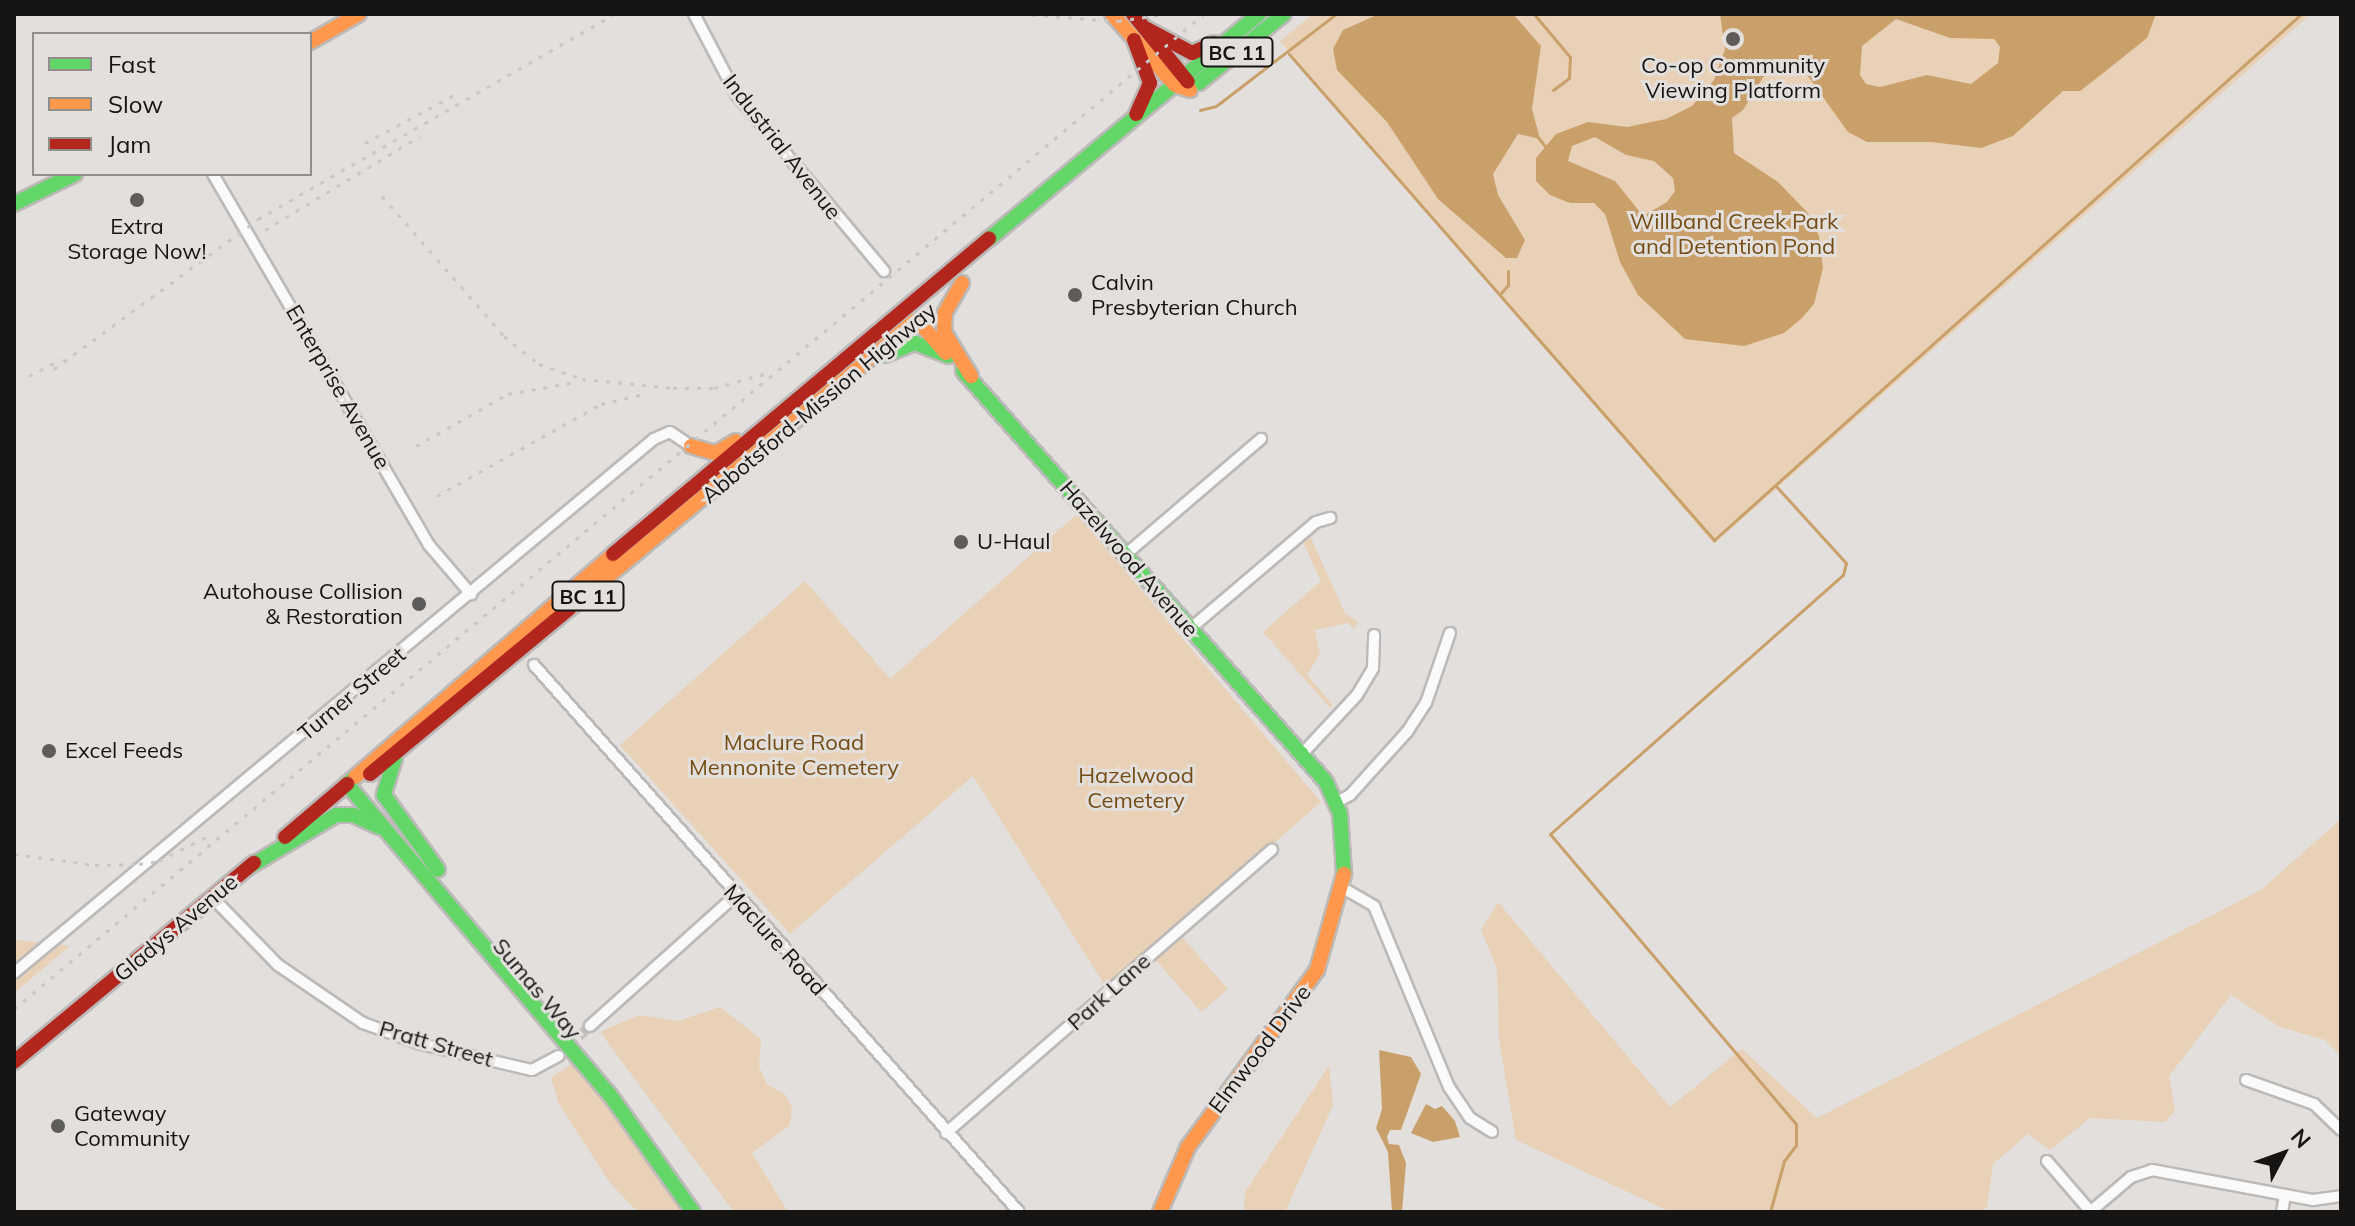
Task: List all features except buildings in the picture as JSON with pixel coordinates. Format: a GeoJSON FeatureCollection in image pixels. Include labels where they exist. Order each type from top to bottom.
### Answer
{"type":"FeatureCollection","features":[{"type":"Feature","properties":{"kind":"main road"},"geometry":{"type":"LineString","coordinates":[[312,41],[359,14]]}},
{"type":"Feature","properties":{"kind":"main road"},"geometry":{"type":"LineString","coordinates":[[1112,14],[1134,40],[1184,84]]}},
{"type":"Feature","properties":{"kind":"main road"},"geometry":{"type":"LineString","coordinates":[[1133,14],[1147,29],[1184,84]]}},
{"type":"Feature","properties":{"kind":"main road"},"geometry":{"type":"LineString","coordinates":[[1147,29],[1168,44],[1200,52],[1250,14]]}},
{"type":"Feature","properties":{"kind":"main road","name":"Abbotsford-Mission Highway"},"geometry":{"type":"LineString","coordinates":[[350,784],[664,510],[962,283],[1259,14]]}},
{"type":"Feature","properties":{"kind":"main road","name":"Abbotsford-Mission Highway"},"geometry":{"type":"LineString","coordinates":[[350,784],[395,757],[863,356],[923,298],[1128,125],[1284,14]]}},
{"type":"Feature","properties":{"kind":"main road"},"geometry":{"type":"LineString","coordinates":[[1128,125],[1150,83],[1134,40]]}},
{"type":"Feature","properties":{"kind":"main road"},"geometry":{"type":"LineString","coordinates":[[14,204],[71,176]]}},
{"type":"Feature","properties":{"kind":"main road"},"geometry":{"type":"LineString","coordinates":[[962,283],[945,313],[944,332],[971,376]]}},
{"type":"Feature","properties":{"kind":"main road"},"geometry":{"type":"LineString","coordinates":[[917,320],[923,298]]}},
{"type":"Feature","properties":{"kind":"main road","name":"Hazelwood Avenue"},"geometry":{"type":"LineString","coordinates":[[917,320],[971,376],[1302,754],[1337,802]]}},
{"type":"Feature","properties":{"kind":"main road"},"geometry":{"type":"LineString","coordinates":[[664,510],[693,478],[691,446],[723,451],[824,369],[915,343],[949,356]]}},
{"type":"Feature","properties":{"kind":"main road"},"geometry":{"type":"LineString","coordinates":[[395,757],[384,795],[433,874]]}},
{"type":"Feature","properties":{"kind":"main road","name":"Gladys Avenue"},"geometry":{"type":"LineString","coordinates":[[14,1062],[350,784]]}},
{"type":"Feature","properties":{"kind":"main road","name":"Sumas Way"},"geometry":{"type":"LineString","coordinates":[[350,784],[433,874],[622,1091],[707,1212]]}},
{"type":"Feature","properties":{"kind":"main road","name":"Elmwood Drive"},"geometry":{"type":"LineString","coordinates":[[1160,1212],[1188,1147],[1317,970],[1343,888],[1346,844],[1337,802]]}},
{"type":"Feature","properties":{"kind":"main road"},"geometry":{"type":"LineString","coordinates":[[249,867],[330,817],[353,815],[378,825],[433,874]]}},
{"type":"Feature","properties":{"kind":"main road","name":"Sumas Way"},"geometry":{"type":"LineString","coordinates":[[433,874],[610,1095],[693,1212]]}},
{"type":"Feature","properties":{"kind":"street","name":"Industrial Avenue"},"geometry":{"type":"LineString","coordinates":[[694,14],[736,94],[884,271]]}},
{"type":"Feature","properties":{"kind":"street","name":"Enterprise Avenue"},"geometry":{"type":"LineString","coordinates":[[214,176],[429,545],[471,594]]}},
{"type":"Feature","properties":{"kind":"street","name":"Turner Street"},"geometry":{"type":"LineString","coordinates":[[14,973],[139,864],[203,819],[654,439],[670,432],[691,446]]}},
{"type":"Feature","properties":{"kind":"street"},"geometry":{"type":"LineString","coordinates":[[1125,555],[1261,439]]}},
{"type":"Feature","properties":{"kind":"street"},"geometry":{"type":"LineString","coordinates":[[1191,628],[1316,522],[1330,518]]}},
{"type":"Feature","properties":{"kind":"street"},"geometry":{"type":"LineString","coordinates":[[1337,802],[1350,795],[1407,732],[1426,703],[1450,633]]}},
{"type":"Feature","properties":{"kind":"street"},"geometry":{"type":"LineString","coordinates":[[1302,754],[1357,695],[1373,668],[1374,635]]}},
{"type":"Feature","properties":{"kind":"street","name":"Maclure Road"},"geometry":{"type":"LineString","coordinates":[[534,665],[735,896],[1019,1212]]}},
{"type":"Feature","properties":{"kind":"street","name":"Park Lane"},"geometry":{"type":"LineString","coordinates":[[946,1133],[1272,850]]}},
{"type":"Feature","properties":{"kind":"street"},"geometry":{"type":"LineString","coordinates":[[1343,888],[1374,906],[1449,1087],[1470,1118],[1492,1132]]}},
{"type":"Feature","properties":{"kind":"street"},"geometry":{"type":"LineString","coordinates":[[590,1026],[735,896]]}},
{"type":"Feature","properties":{"kind":"street","name":"Pratt Street"},"geometry":{"type":"LineString","coordinates":[[212,897],[278,965],[363,1023],[421,1044],[532,1070],[558,1056]]}},
{"type":"Feature","properties":{"kind":"street"},"geometry":{"type":"LineString","coordinates":[[2246,1080],[2314,1104],[2341,1130]]}},
{"type":"Feature","properties":{"kind":"street"},"geometry":{"type":"LineString","coordinates":[[2047,1161],[2086,1210],[2131,1177],[2152,1170],[2285,1195],[2341,1196]]}},
{"type":"Feature","properties":{"kind":"street"},"geometry":{"type":"LineString","coordinates":[[2282,1212],[2285,1195]]}},
{"type":"Feature","properties":{"kind":"green space","name":"Willband Creek Park and Detention Pond"},"geometry":{"type":"Polygon","coordinates":[[[1313,14],[2311,14],[1714,544],[1280,41],[1313,14]]]}},
{"type":"Feature","properties":{"kind":"green space","name":"Hazelwood Cemetery"},"geometry":{"type":"Polygon","coordinates":[[[1077,514],[1321,802],[1107,989],[973,776],[790,934],[620,745],[805,581],[890,679],[1077,514]]]}},
{"type":"Feature","properties":{"kind":"green space"},"geometry":{"type":"Polygon","coordinates":[[[1310,536],[1345,613],[1358,622],[1354,629],[1348,623],[1315,630],[1320,654],[1307,675],[1333,705],[1330,708],[1263,632],[1321,581],[1303,542],[1310,536]]]}},
{"type":"Feature","properties":{"kind":"green space"},"geometry":{"type":"Polygon","coordinates":[[[2341,819],[2341,1056],[2325,1040],[2280,1027],[2231,995],[2169,1076],[2175,1111],[2165,1122],[2090,1118],[2050,1150],[2028,1134],[1993,1164],[1987,1207],[1982,1212],[1671,1212],[1516,1140],[1499,1040],[1497,969],[1481,930],[1498,902],[1670,1107],[1742,1049],[1817,1118],[2261,890],[2341,819]]]}},
{"type":"Feature","properties":{"kind":"green space"},"geometry":{"type":"Polygon","coordinates":[[[1181,936],[1228,989],[1201,1012],[1155,959],[1181,936]]]}},
{"type":"Feature","properties":{"kind":"green space"},"geometry":{"type":"Polygon","coordinates":[[[14,938],[16,940],[70,946],[14,993],[14,938]]]}},
{"type":"Feature","properties":{"kind":"green space"},"geometry":{"type":"Polygon","coordinates":[[[720,1007],[761,1039],[759,1066],[767,1085],[784,1093],[792,1107],[790,1125],[752,1153],[788,1212],[734,1212],[600,1032],[639,1015],[678,1021],[720,1007]]]}},
{"type":"Feature","properties":{"kind":"green space"},"geometry":{"type":"Polygon","coordinates":[[[573,1063],[633,1138],[684,1212],[638,1212],[610,1183],[559,1104],[551,1078],[573,1063]]]}},
{"type":"Feature","properties":{"kind":"green space"},"geometry":{"type":"Polygon","coordinates":[[[1329,1066],[1333,1105],[1285,1212],[1244,1212],[1245,1192],[1329,1066]]]}},
{"type":"Feature","properties":{"kind":"shaded area"},"geometry":{"type":"Polygon","coordinates":[[[1379,14],[1513,14],[1541,46],[1532,109],[1540,139],[1518,134],[1493,174],[1498,195],[1525,240],[1517,258],[1506,258],[1438,199],[1387,122],[1337,70],[1333,49],[1343,30],[1379,14]]]}},
{"type":"Feature","properties":{"kind":"shaded area"},"geometry":{"type":"Polygon","coordinates":[[[1720,14],[2156,14],[2147,38],[2080,91],[2063,91],[2013,136],[1981,148],[1931,142],[1867,142],[1848,132],[1800,65],[1777,67],[1764,76],[1743,110],[1732,118],[1734,153],[1778,182],[1807,212],[1819,236],[1823,268],[1814,304],[1802,318],[1784,333],[1744,346],[1685,339],[1638,295],[1620,262],[1605,214],[1594,203],[1570,203],[1550,195],[1536,181],[1536,158],[1556,134],[1588,122],[1627,127],[1666,119],[1692,106],[1714,80],[1725,49],[1720,14]],[[1896,19],[1862,46],[1860,75],[1866,84],[1880,87],[1927,75],[1971,84],[1998,63],[2000,47],[1994,39],[1950,38],[1896,19]],[[1595,137],[1572,146],[1568,161],[1615,181],[1643,216],[1667,202],[1675,191],[1673,178],[1654,161],[1626,155],[1595,137]]]}},
{"type":"Feature","properties":{"kind":"shaded area"},"geometry":{"type":"Polygon","coordinates":[[[1379,1050],[1411,1057],[1421,1074],[1401,1130],[1390,1130],[1387,1137],[1389,1144],[1399,1145],[1406,1163],[1402,1212],[1392,1212],[1388,1152],[1376,1128],[1382,1109],[1379,1050]]]}},
{"type":"Feature","properties":{"kind":"shaded area"},"geometry":{"type":"Polygon","coordinates":[[[1426,1104],[1435,1109],[1442,1106],[1455,1121],[1460,1137],[1433,1142],[1411,1133],[1426,1104]]]}},
{"type":"Feature","properties":{"kind":"waterway"},"geometry":{"type":"LineString","coordinates":[[1200,110],[1216,106],[1336,14]]}},
{"type":"Feature","properties":{"kind":"waterway"},"geometry":{"type":"LineString","coordinates":[[1534,14],[1570,57],[1569,78],[1553,90]]}},
{"type":"Feature","properties":{"kind":"waterway"},"geometry":{"type":"LineString","coordinates":[[1289,54],[1714,540],[2301,14]]}},
{"type":"Feature","properties":{"kind":"waterway"},"geometry":{"type":"LineString","coordinates":[[1537,136],[1547,149]]}},
{"type":"Feature","properties":{"kind":"waterway"},"geometry":{"type":"LineString","coordinates":[[1500,294],[1508,285],[1508,271]]}},
{"type":"Feature","properties":{"kind":"waterway"},"geometry":{"type":"LineString","coordinates":[[1770,1212],[1784,1161],[1796,1145],[1796,1124],[1550,834],[1843,575],[1846,563],[1776,486]]}},
{"type":"Feature","properties":{"kind":"tunnel"},"geometry":{"type":"LineString","coordinates":[[568,1046],[590,1026]]}},
{"type":"Feature","properties":{"kind":"railway"},"geometry":{"type":"LineString","coordinates":[[54,369],[258,219],[614,14]]}},
{"type":"Feature","properties":{"kind":"railway"},"geometry":{"type":"LineString","coordinates":[[1020,14],[1118,21],[1165,14]]}},
{"type":"Feature","properties":{"kind":"railway"},"geometry":{"type":"LineString","coordinates":[[14,1009],[1204,14]]}},
{"type":"Feature","properties":{"kind":"railway"},"geometry":{"type":"LineString","coordinates":[[365,143],[456,94]]}},
{"type":"Feature","properties":{"kind":"railway"},"geometry":{"type":"LineString","coordinates":[[265,230],[420,136]]}},
{"type":"Feature","properties":{"kind":"railway"},"geometry":{"type":"LineString","coordinates":[[382,196],[504,336],[539,364],[582,379],[673,388],[714,388],[764,374]]}},
{"type":"Feature","properties":{"kind":"railway"},"geometry":{"type":"LineString","coordinates":[[29,376],[62,359]]}},
{"type":"Feature","properties":{"kind":"railway"},"geometry":{"type":"LineString","coordinates":[[416,446],[508,394],[576,382]]}},
{"type":"Feature","properties":{"kind":"railway"},"geometry":{"type":"LineString","coordinates":[[437,496],[601,404],[648,393]]}},
{"type":"Feature","properties":{"kind":"railway"},"geometry":{"type":"LineString","coordinates":[[14,854],[95,865],[139,864],[159,861],[208,836]]}},
{"type":"Feature","properties":{"kind":"traffic: fast"},"geometry":{"type":"LineString","coordinates":[[989,239],[1259,14]]}},
{"type":"Feature","properties":{"kind":"traffic: fast"},"geometry":{"type":"LineString","coordinates":[[1199,83],[1284,14]]}},
{"type":"Feature","properties":{"kind":"traffic: fast"},"geometry":{"type":"LineString","coordinates":[[14,204],[71,176]]}},
{"type":"Feature","properties":{"kind":"traffic: fast"},"geometry":{"type":"LineString","coordinates":[[885,355],[915,343],[949,356]]}},
{"type":"Feature","properties":{"kind":"traffic: fast"},"geometry":{"type":"LineString","coordinates":[[963,371],[1326,782],[1340,813],[1344,874]]}},
{"type":"Feature","properties":{"kind":"traffic: fast"},"geometry":{"type":"LineString","coordinates":[[395,758],[384,795],[438,870]]}},
{"type":"Feature","properties":{"kind":"traffic: fast"},"geometry":{"type":"LineString","coordinates":[[355,777],[347,784],[610,1095],[693,1212]]}},
{"type":"Feature","properties":{"kind":"traffic: fast"},"geometry":{"type":"LineString","coordinates":[[249,867],[336,815],[353,815],[379,827]]}},
{"type":"Feature","properties":{"kind":"traffic: slow"},"geometry":{"type":"LineString","coordinates":[[312,41],[359,14]]}},
{"type":"Feature","properties":{"kind":"traffic: slow"},"geometry":{"type":"LineString","coordinates":[[1112,14],[1175,85],[1190,90]]}},
{"type":"Feature","properties":{"kind":"traffic: slow"},"geometry":{"type":"LineString","coordinates":[[962,283],[945,313],[944,332],[971,376]]}},
{"type":"Feature","properties":{"kind":"traffic: slow"},"geometry":{"type":"LineString","coordinates":[[917,320],[946,353]]}},
{"type":"Feature","properties":{"kind":"traffic: slow"},"geometry":{"type":"LineString","coordinates":[[569,609],[914,322]]}},
{"type":"Feature","properties":{"kind":"traffic: slow"},"geometry":{"type":"LineString","coordinates":[[691,446],[716,453],[736,441]]}},
{"type":"Feature","properties":{"kind":"traffic: slow"},"geometry":{"type":"LineString","coordinates":[[355,777],[613,554]]}},
{"type":"Feature","properties":{"kind":"traffic: slow"},"geometry":{"type":"LineString","coordinates":[[1160,1212],[1188,1147],[1317,970],[1344,874]]}},
{"type":"Feature","properties":{"kind":"traffic: jam"},"geometry":{"type":"LineString","coordinates":[[1133,14],[1188,82]]}},
{"type":"Feature","properties":{"kind":"traffic: jam"},"geometry":{"type":"LineString","coordinates":[[1147,29],[1192,53],[1214,43]]}},
{"type":"Feature","properties":{"kind":"traffic: jam"},"geometry":{"type":"LineString","coordinates":[[1134,40],[1150,83],[1136,114]]}},
{"type":"Feature","properties":{"kind":"traffic: jam"},"geometry":{"type":"LineString","coordinates":[[613,554],[989,239]]}},
{"type":"Feature","properties":{"kind":"traffic: jam"},"geometry":{"type":"LineString","coordinates":[[370,774],[569,609]]}},
{"type":"Feature","properties":{"kind":"traffic: jam"},"geometry":{"type":"LineString","coordinates":[[285,837],[347,784]]}},
{"type":"Feature","properties":{"kind":"traffic: jam"},"geometry":{"type":"LineString","coordinates":[[14,1062],[254,863]]}},
{"type":"Feature","properties":{"kind":"place","name":"Co-op Community Viewing Platform"},"geometry":{"type":"Point","coordinates":[1733,39]}},
{"type":"Feature","properties":{"kind":"place","name":"Extra Storage Now!"},"geometry":{"type":"Point","coordinates":[137,200]}},
{"type":"Feature","properties":{"kind":"place","name":"Calvin Presbyterian Church"},"geometry":{"type":"Point","coordinates":[1075,295]}},
{"type":"Feature","properties":{"kind":"place","name":"U-Haul"},"geometry":{"type":"Point","coordinates":[961,542]}},
{"type":"Feature","properties":{"kind":"place","name":"Autohouse Collision & Restoration"},"geometry":{"type":"Point","coordinates":[419,604]}},
{"type":"Feature","properties":{"kind":"place","name":"Excel Feeds"},"geometry":{"type":"Point","coordinates":[49,751]}},
{"type":"Feature","properties":{"kind":"place","name":"Gateway Community"},"geometry":{"type":"Point","coordinates":[58,1126]}},
{"type":"Feature","properties":{"kind":"park label","name":"Maclure Road Mennonite Cemetery"},"geometry":{"type":"Point","coordinates":[794,754]}}]}
